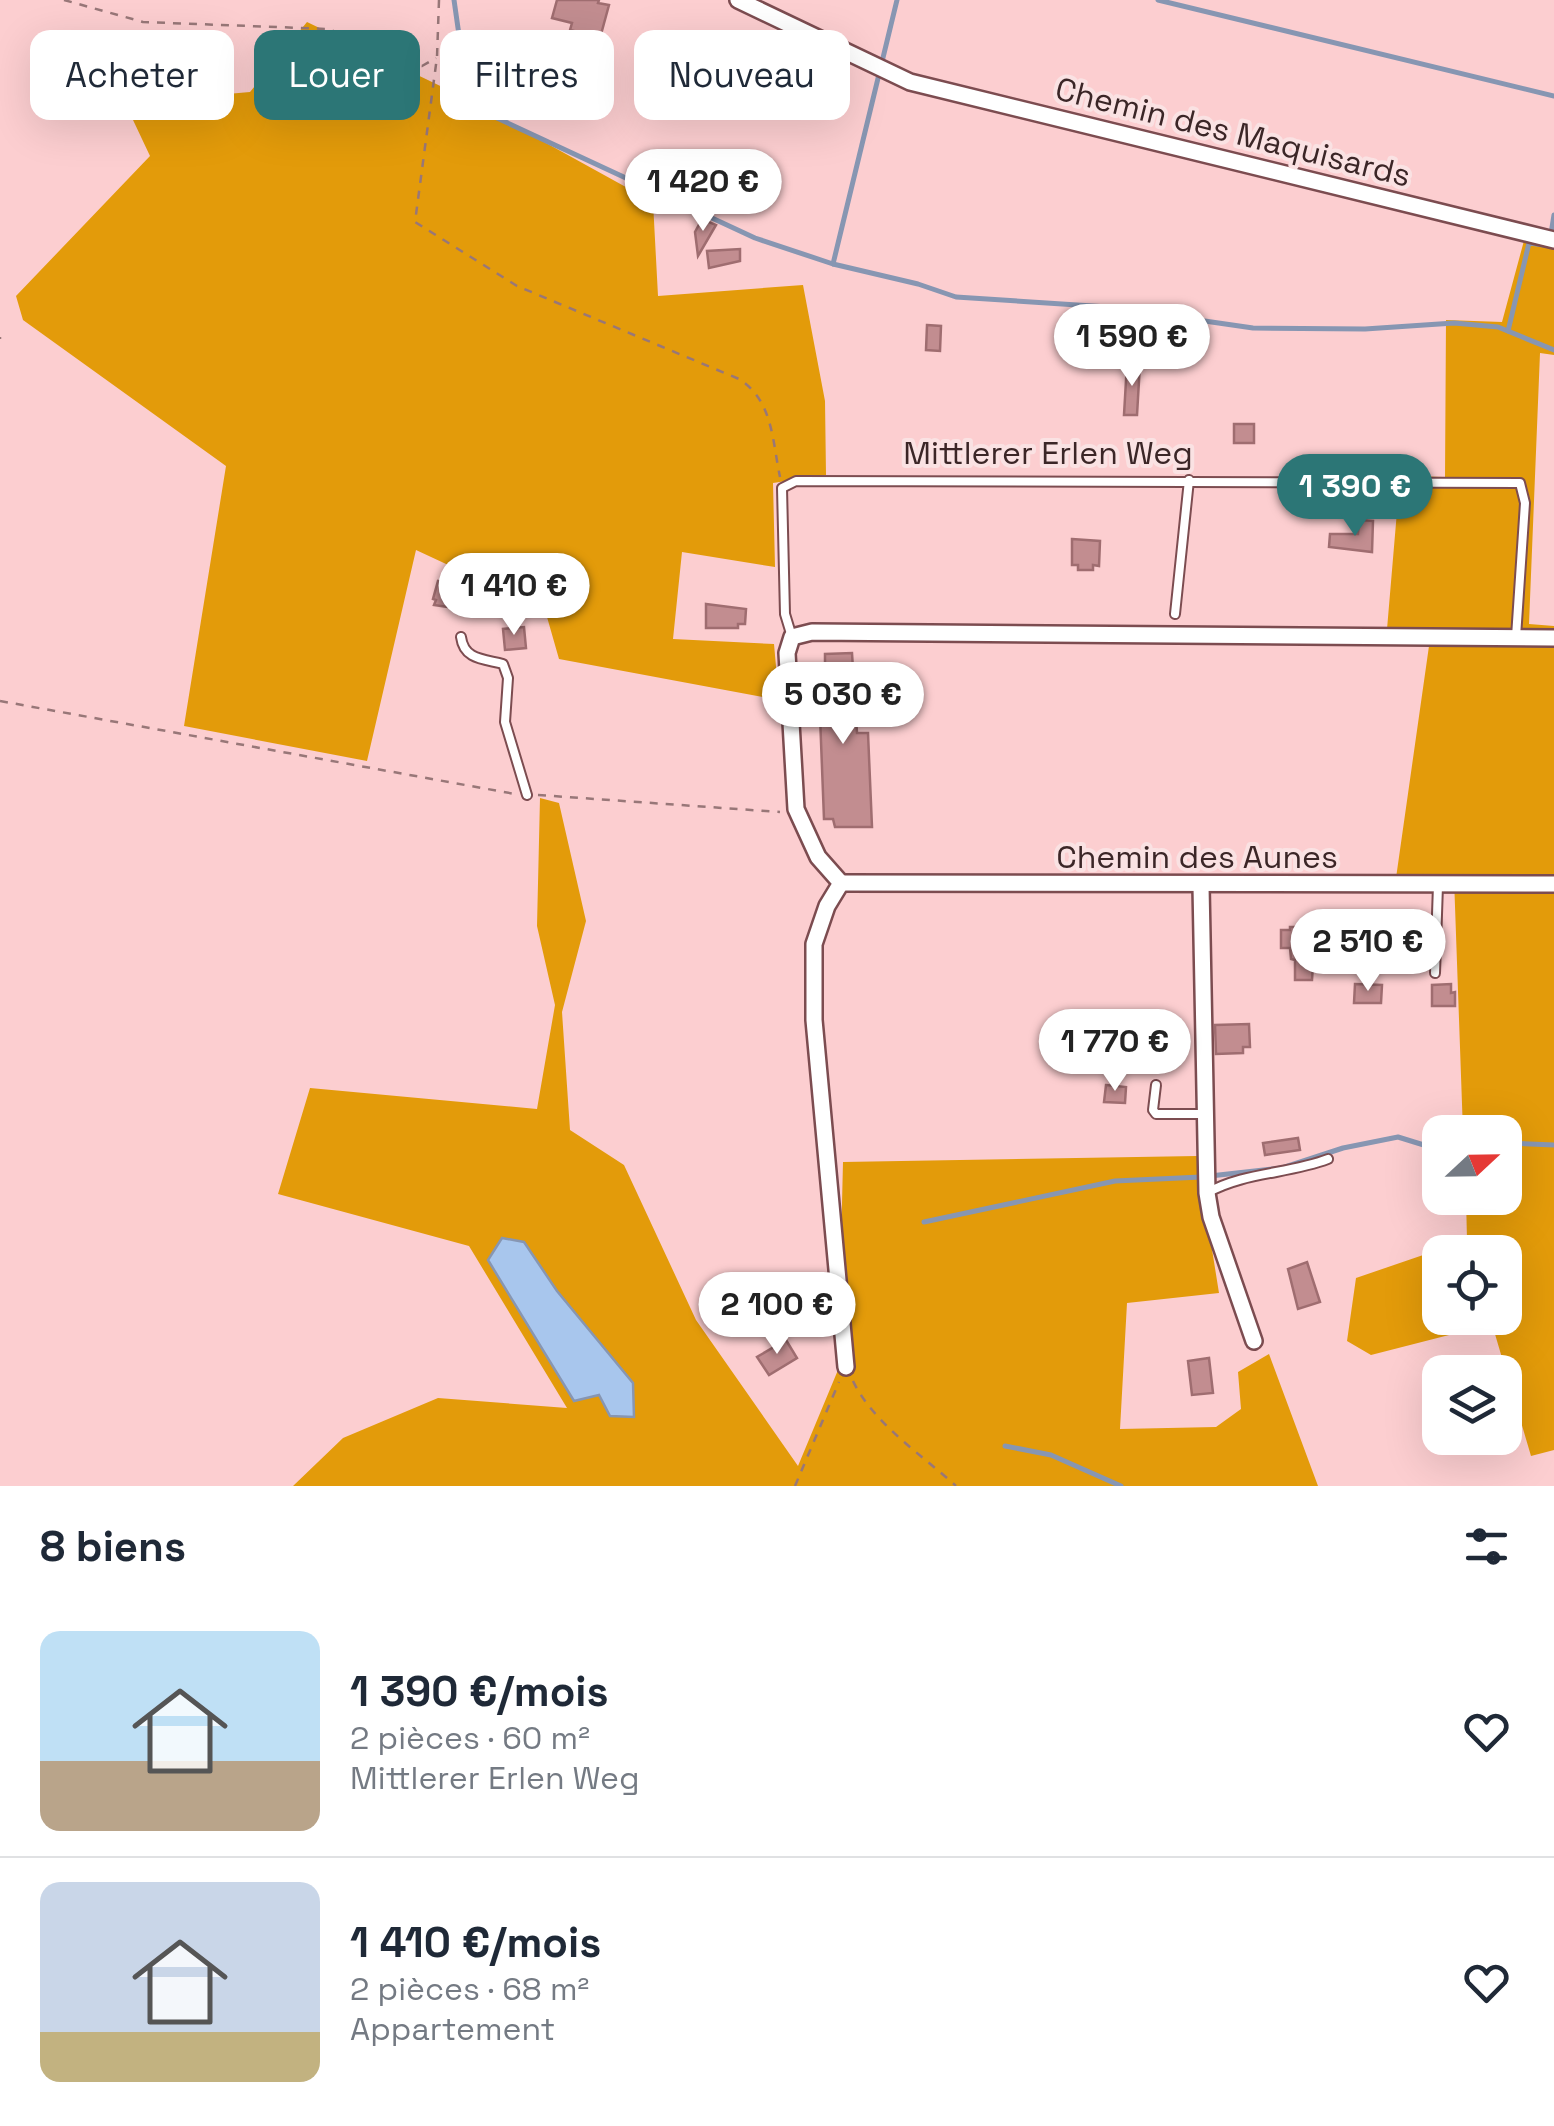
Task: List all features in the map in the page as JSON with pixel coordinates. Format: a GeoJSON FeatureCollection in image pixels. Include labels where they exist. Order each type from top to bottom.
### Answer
{"type":"FeatureCollection","features":[{"type":"Feature","properties":{"kind":"street","name":"Chemin des Maquisards"},"geometry":{"type":"LineString","coordinates":[[738,0],[910,82],[1554,240]]}},
{"type":"Feature","properties":{"kind":"street"},"geometry":{"type":"LineString","coordinates":[[846,1367],[814,1020],[814,944],[827,906],[841,883],[818,857],[796,809],[787,652],[792,638],[812,632],[1554,638]]}},
{"type":"Feature","properties":{"kind":"street","name":"Chemin des Aunes"},"geometry":{"type":"LineString","coordinates":[[841,883],[1554,884]]}},
{"type":"Feature","properties":{"kind":"street"},"geometry":{"type":"LineString","coordinates":[[1201,886],[1207,1193],[1211,1217],[1254,1341]]}},
{"type":"Feature","properties":{"kind":"lane"},"geometry":{"type":"LineString","coordinates":[[1175,614],[1189,480]]}},
{"type":"Feature","properties":{"kind":"lane","name":"Mittlerer Erlen Weg"},"geometry":{"type":"LineString","coordinates":[[782,488],[796,481],[1520,484],[1525,503],[1516,638]]}},
{"type":"Feature","properties":{"kind":"lane"},"geometry":{"type":"LineString","coordinates":[[782,488],[786,614],[792,638]]}},
{"type":"Feature","properties":{"kind":"lane"},"geometry":{"type":"LineString","coordinates":[[462,638],[468,655],[503,664],[508,678],[505,722],[528,795]]}},
{"type":"Feature","properties":{"kind":"lane"},"geometry":{"type":"LineString","coordinates":[[1435,973],[1438,884]]}},
{"type":"Feature","properties":{"kind":"lane"},"geometry":{"type":"LineString","coordinates":[[1156,1085],[1156,1114],[1206,1114]]}},
{"type":"Feature","properties":{"kind":"lane"},"geometry":{"type":"LineString","coordinates":[[1207,1193],[1226,1182],[1303,1168],[1328,1158]]}},
{"type":"Feature","properties":{"kind":"path"},"geometry":{"type":"LineString","coordinates":[[64,0],[143,22],[328,29],[422,66],[437,57]]}},
{"type":"Feature","properties":{"kind":"path"},"geometry":{"type":"LineString","coordinates":[[439,0],[437,57],[416,222],[517,286],[739,379],[757,391],[766,407],[782,488]]}},
{"type":"Feature","properties":{"kind":"path"},"geometry":{"type":"LineString","coordinates":[[0,701],[528,795],[780,812],[796,809]]}},
{"type":"Feature","properties":{"kind":"path"},"geometry":{"type":"LineString","coordinates":[[795,1486],[846,1367]]}},
{"type":"Feature","properties":{"kind":"path"},"geometry":{"type":"LineString","coordinates":[[846,1367],[860,1396],[956,1486]]}},
{"type":"Feature","properties":{"kind":"shaded area"},"geometry":{"type":"Polygon","coordinates":[[[307,22],[324,30],[300,30],[307,22]]]}},
{"type":"Feature","properties":{"kind":"shaded area"},"geometry":{"type":"Polygon","coordinates":[[[420,76],[440,86],[440,120],[504,120],[653,202],[658,296],[803,285],[825,401],[826,475],[773,483],[775,567],[682,552],[673,639],[774,644],[779,700],[559,659],[545,610],[416,550],[367,761],[184,726],[226,466],[23,320],[16,296],[150,156],[133,120],[234,120],[234,93],[250,92],[254,87],[254,120],[420,120],[420,76]]]}},
{"type":"Feature","properties":{"kind":"shaded area"},"geometry":{"type":"Polygon","coordinates":[[[1525,237],[1554,238],[1554,355],[1540,353],[1529,624],[1554,626],[1554,1450],[1531,1456],[1522,1426],[1522,1355],[1501,1355],[1495,1335],[1522,1335],[1522,1235],[1467,1235],[1466,1215],[1522,1215],[1522,1115],[1462,1115],[1454,878],[1396,878],[1429,646],[1386,641],[1400,476],[1445,477],[1446,320],[1502,322],[1525,237]]]}},
{"type":"Feature","properties":{"kind":"shaded area"},"geometry":{"type":"Polygon","coordinates":[[[540,798],[559,803],[586,921],[562,1012],[570,1130],[624,1165],[696,1320],[798,1466],[838,1370],[843,1162],[1197,1156],[1219,1293],[1127,1303],[1120,1429],[1216,1427],[1241,1409],[1238,1372],[1269,1354],[1318,1486],[293,1486],[343,1438],[438,1398],[567,1408],[469,1246],[278,1194],[310,1088],[537,1109],[555,1005],[537,926],[540,798]]]}},
{"type":"Feature","properties":{"kind":"shaded area"},"geometry":{"type":"Polygon","coordinates":[[[1422,1255],[1422,1335],[1449,1335],[1371,1355],[1347,1341],[1356,1278],[1422,1255]]]}},
{"type":"Feature","properties":{"kind":"water"},"geometry":{"type":"Polygon","coordinates":[[[502,1238],[524,1242],[557,1291],[633,1383],[634,1417],[610,1416],[599,1395],[574,1401],[488,1260],[502,1238]]]}},
{"type":"Feature","properties":{"kind":"building"},"geometry":{"type":"Polygon","coordinates":[[[557,0],[599,0],[598,3],[609,5],[602,30],[570,30],[572,23],[552,18],[557,0]]]}},
{"type":"Feature","properties":{"kind":"building"},"geometry":{"type":"Polygon","coordinates":[[[702,219],[716,225],[698,256],[695,232],[702,219]]]}},
{"type":"Feature","properties":{"kind":"building"},"geometry":{"type":"Polygon","coordinates":[[[740,249],[740,261],[709,268],[707,251],[740,249]]]}},
{"type":"Feature","properties":{"kind":"building"},"geometry":{"type":"Polygon","coordinates":[[[1147,324],[1191,328],[1190,339],[1146,337],[1147,324]]]}},
{"type":"Feature","properties":{"kind":"building"},"geometry":{"type":"Polygon","coordinates":[[[927,325],[941,326],[940,351],[926,350],[927,325]]]}},
{"type":"Feature","properties":{"kind":"building"},"geometry":{"type":"Polygon","coordinates":[[[1127,363],[1140,364],[1137,415],[1124,415],[1127,363]]]}},
{"type":"Feature","properties":{"kind":"building"},"geometry":{"type":"Polygon","coordinates":[[[1234,424],[1254,424],[1254,443],[1234,443],[1234,424]]]}},
{"type":"Feature","properties":{"kind":"building"},"geometry":{"type":"Polygon","coordinates":[[[1359,520],[1373,521],[1372,552],[1329,547],[1330,534],[1358,534],[1359,520]]]}},
{"type":"Feature","properties":{"kind":"building"},"geometry":{"type":"Polygon","coordinates":[[[1072,539],[1100,541],[1099,566],[1078,570],[1078,565],[1072,565],[1072,539]]]}},
{"type":"Feature","properties":{"kind":"building"},"geometry":{"type":"Polygon","coordinates":[[[438,581],[458,584],[455,608],[434,605],[438,581]]]}},
{"type":"Feature","properties":{"kind":"building"},"geometry":{"type":"Polygon","coordinates":[[[706,604],[746,609],[745,624],[738,624],[738,628],[706,628],[706,604]]]}},
{"type":"Feature","properties":{"kind":"building"},"geometry":{"type":"Polygon","coordinates":[[[524,627],[526,648],[505,650],[503,629],[524,627]]]}},
{"type":"Feature","properties":{"kind":"building"},"geometry":{"type":"Polygon","coordinates":[[[852,653],[857,733],[868,733],[872,827],[835,827],[833,819],[824,819],[818,664],[825,664],[825,654],[852,653]]]}},
{"type":"Feature","properties":{"kind":"building"},"geometry":{"type":"Polygon","coordinates":[[[1317,927],[1318,950],[1314,950],[1312,980],[1295,980],[1295,960],[1291,959],[1290,948],[1281,948],[1281,930],[1317,927]]]}},
{"type":"Feature","properties":{"kind":"building"},"geometry":{"type":"Polygon","coordinates":[[[1355,984],[1382,985],[1381,1003],[1354,1003],[1355,984]]]}},
{"type":"Feature","properties":{"kind":"building"},"geometry":{"type":"Polygon","coordinates":[[[1451,984],[1455,1006],[1432,1006],[1432,985],[1451,984]]]}},
{"type":"Feature","properties":{"kind":"building"},"geometry":{"type":"Polygon","coordinates":[[[1249,1024],[1250,1047],[1243,1047],[1243,1053],[1216,1054],[1215,1025],[1249,1024]]]}},
{"type":"Feature","properties":{"kind":"building"},"geometry":{"type":"Polygon","coordinates":[[[1106,1085],[1126,1087],[1125,1103],[1104,1102],[1106,1085]]]}},
{"type":"Feature","properties":{"kind":"building"},"geometry":{"type":"Polygon","coordinates":[[[1298,1138],[1300,1150],[1265,1155],[1263,1143],[1298,1138]]]}},
{"type":"Feature","properties":{"kind":"building"},"geometry":{"type":"Polygon","coordinates":[[[1307,1262],[1320,1302],[1298,1309],[1288,1269],[1307,1262]]]}},
{"type":"Feature","properties":{"kind":"building"},"geometry":{"type":"Polygon","coordinates":[[[786,1340],[797,1358],[769,1375],[757,1357],[786,1340]]]}},
{"type":"Feature","properties":{"kind":"building"},"geometry":{"type":"Polygon","coordinates":[[[1209,1358],[1213,1393],[1192,1395],[1188,1361],[1209,1358]]]}},
{"type":"Feature","properties":{"kind":"waterway"},"geometry":{"type":"LineString","coordinates":[[454,0],[469,105],[755,238],[833,264],[956,297],[1108,307],[1253,328],[1365,329],[1454,323],[1498,327],[1554,350]]}},
{"type":"Feature","properties":{"kind":"waterway"},"geometry":{"type":"LineString","coordinates":[[833,264],[897,0]]}},
{"type":"Feature","properties":{"kind":"waterway"},"geometry":{"type":"LineString","coordinates":[[1158,0],[1554,96]]}},
{"type":"Feature","properties":{"kind":"waterway"},"geometry":{"type":"LineString","coordinates":[[1551,234],[1554,215]]}},
{"type":"Feature","properties":{"kind":"waterway"},"geometry":{"type":"LineString","coordinates":[[1508,331],[1529,243],[1544,245]]}},
{"type":"Feature","properties":{"kind":"waterway"},"geometry":{"type":"LineString","coordinates":[[1210,1176],[1282,1168],[1343,1148],[1398,1137],[1422,1144]]}},
{"type":"Feature","properties":{"kind":"waterway"},"geometry":{"type":"LineString","coordinates":[[1522,1144],[1554,1145]]}},
{"type":"Feature","properties":{"kind":"waterway"},"geometry":{"type":"LineString","coordinates":[[924,1222],[1115,1181],[1201,1177]]}},
{"type":"Feature","properties":{"kind":"waterway"},"geometry":{"type":"LineString","coordinates":[[1005,1446],[1051,1455],[1121,1486]]}}]}
